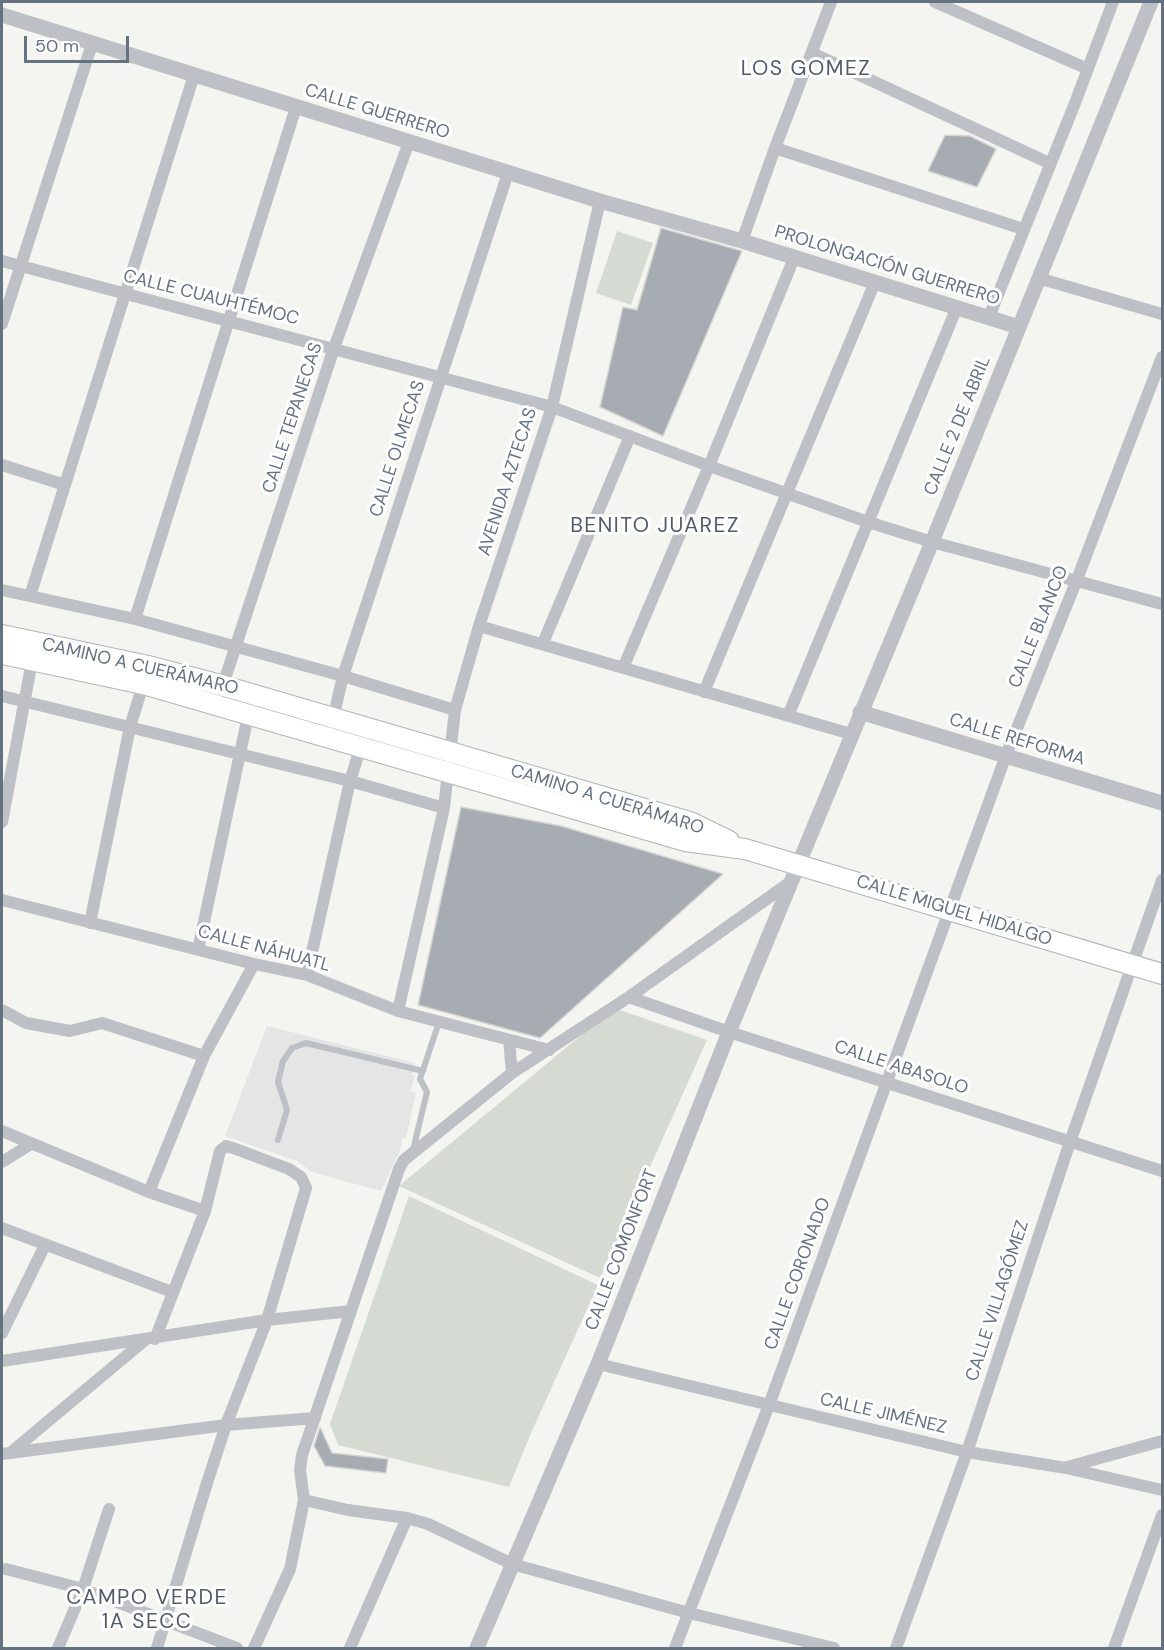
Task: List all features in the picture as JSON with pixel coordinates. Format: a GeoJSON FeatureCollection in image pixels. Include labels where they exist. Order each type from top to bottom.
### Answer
{"type":"FeatureCollection","features":[{"type":"Feature","properties":{"kind":"main road","name":"CAMINO A CUERÁMARO"},"geometry":{"type":"LineString","coordinates":[[2,635],[146,675],[216,706],[248,716],[360,746],[685,841],[745,849]]}},
{"type":"Feature","properties":{"kind":"main road","name":"CAMINO A CUERÁMARO"},"geometry":{"type":"LineString","coordinates":[[2,654],[32,661],[224,686],[690,822],[745,849]]}},
{"type":"Feature","properties":{"kind":"main road","name":"CALLE MIGUEL HIDALGO"},"geometry":{"type":"LineString","coordinates":[[745,849],[798,863],[1162,974]]}},
{"type":"Feature","properties":{"kind":"street"},"geometry":{"type":"LineString","coordinates":[[742,241],[831,2]]}},
{"type":"Feature","properties":{"kind":"street"},"geometry":{"type":"LineString","coordinates":[[935,2],[1088,69]]}},
{"type":"Feature","properties":{"kind":"street"},"geometry":{"type":"LineString","coordinates":[[989,317],[1113,2]]}},
{"type":"Feature","properties":{"kind":"street","name":"CALLE 2 DE ABRIL"},"geometry":{"type":"LineString","coordinates":[[798,863],[932,542],[1150,2]]}},
{"type":"Feature","properties":{"kind":"street","name":"CALLE GUERRERO"},"geometry":{"type":"LineString","coordinates":[[2,15],[508,173],[742,241]]}},
{"type":"Feature","properties":{"kind":"street"},"geometry":{"type":"LineString","coordinates":[[2,324],[92,44]]}},
{"type":"Feature","properties":{"kind":"street"},"geometry":{"type":"LineString","coordinates":[[812,53],[1050,163]]}},
{"type":"Feature","properties":{"kind":"street"},"geometry":{"type":"LineString","coordinates":[[30,596],[194,75]]}},
{"type":"Feature","properties":{"kind":"street"},"geometry":{"type":"LineString","coordinates":[[135,619],[296,107]]}},
{"type":"Feature","properties":{"kind":"street","name":"CALLE TEPANECAS"},"geometry":{"type":"LineString","coordinates":[[216,706],[334,348],[409,142]]}},
{"type":"Feature","properties":{"kind":"street"},"geometry":{"type":"LineString","coordinates":[[775,148],[1023,229]]}},
{"type":"Feature","properties":{"kind":"street","name":"CALLE OLMECAS"},"geometry":{"type":"LineString","coordinates":[[327,738],[343,676],[508,173]]}},
{"type":"Feature","properties":{"kind":"street","name":"AVENIDA AZTECAS"},"geometry":{"type":"LineString","coordinates":[[398,1011],[444,808],[450,772],[449,752],[455,710],[479,626],[552,406],[600,201]]}},
{"type":"Feature","properties":{"kind":"street","name":"PROLONGACIÓN GUERRERO"},"geometry":{"type":"LineString","coordinates":[[742,241],[1019,327]]}},
{"type":"Feature","properties":{"kind":"street"},"geometry":{"type":"LineString","coordinates":[[623,668],[794,258]]}},
{"type":"Feature","properties":{"kind":"street","name":"CALLE CUAUHTÉMOC"},"geometry":{"type":"LineString","coordinates":[[2,261],[552,406],[709,466],[868,522],[932,542],[1162,604]]}},
{"type":"Feature","properties":{"kind":"street"},"geometry":{"type":"LineString","coordinates":[[1038,278],[1162,314]]}},
{"type":"Feature","properties":{"kind":"street"},"geometry":{"type":"LineString","coordinates":[[704,692],[875,282]]}},
{"type":"Feature","properties":{"kind":"street"},"geometry":{"type":"LineString","coordinates":[[788,716],[957,307]]}},
{"type":"Feature","properties":{"kind":"street","name":"CALLE BLANCO"},"geometry":{"type":"LineString","coordinates":[[951,910],[1005,758],[1076,582],[1162,357]]}},
{"type":"Feature","properties":{"kind":"street"},"geometry":{"type":"LineString","coordinates":[[543,643],[630,436]]}},
{"type":"Feature","properties":{"kind":"street"},"geometry":{"type":"LineString","coordinates":[[2,465],[65,485]]}},
{"type":"Feature","properties":{"kind":"street"},"geometry":{"type":"LineString","coordinates":[[2,590],[135,619],[343,676],[455,710]]}},
{"type":"Feature","properties":{"kind":"street"},"geometry":{"type":"LineString","coordinates":[[479,626],[850,734]]}},
{"type":"Feature","properties":{"kind":"street"},"geometry":{"type":"LineString","coordinates":[[2,822],[32,661]]}},
{"type":"Feature","properties":{"kind":"street"},"geometry":{"type":"LineString","coordinates":[[90,923],[130,727],[146,675]]}},
{"type":"Feature","properties":{"kind":"street"},"geometry":{"type":"LineString","coordinates":[[2,696],[350,781],[444,808]]}},
{"type":"Feature","properties":{"kind":"street","name":"CALLE REFORMA"},"geometry":{"type":"LineString","coordinates":[[860,712],[1005,758],[1162,803]]}},
{"type":"Feature","properties":{"kind":"street"},"geometry":{"type":"LineString","coordinates":[[198,950],[248,716]]}},
{"type":"Feature","properties":{"kind":"street"},"geometry":{"type":"LineString","coordinates":[[307,975],[350,781],[360,746]]}},
{"type":"Feature","properties":{"kind":"street","name":"CALLE COMONFORT"},"geometry":{"type":"LineString","coordinates":[[477,1648],[598,1364],[798,863]]}},
{"type":"Feature","properties":{"kind":"street","name":"CALLE VILLAGÓMEZ"},"geometry":{"type":"LineString","coordinates":[[896,1648],[967,1452],[1070,1142],[1162,880]]}},
{"type":"Feature","properties":{"kind":"street"},"geometry":{"type":"LineString","coordinates":[[254,1648],[290,1569],[304,1500],[300,1470],[302,1455],[399,1169],[408,1156],[512,1073],[629,997],[789,883]]}},
{"type":"Feature","properties":{"kind":"street","name":"CALLE NÁHUATL"},"geometry":{"type":"LineString","coordinates":[[2,900],[254,964],[307,975],[398,1011],[549,1050]]}},
{"type":"Feature","properties":{"kind":"street","name":"CALLE CORONADO"},"geometry":{"type":"LineString","coordinates":[[675,1648],[769,1405],[951,910]]}},
{"type":"Feature","properties":{"kind":"street"},"geometry":{"type":"LineString","coordinates":[[148,1192],[204,1056],[254,964]]}},
{"type":"Feature","properties":{"kind":"street","name":"CALLE ABASOLO"},"geometry":{"type":"LineString","coordinates":[[629,997],[729,1032],[1162,1171]]}},
{"type":"Feature","properties":{"kind":"street"},"geometry":{"type":"LineString","coordinates":[[2,1010],[26,1023],[70,1031],[102,1023],[204,1056]]}},
{"type":"Feature","properties":{"kind":"street"},"geometry":{"type":"LineString","coordinates":[[509,1040],[512,1073]]}},
{"type":"Feature","properties":{"kind":"street"},"geometry":{"type":"LineString","coordinates":[[2,1131],[148,1192],[205,1211]]}},
{"type":"Feature","properties":{"kind":"street"},"geometry":{"type":"LineString","coordinates":[[2,1162],[31,1144]]}},
{"type":"Feature","properties":{"kind":"street"},"geometry":{"type":"LineString","coordinates":[[4,1455],[150,1340],[205,1211],[220,1151],[226,1146],[289,1169],[301,1177],[306,1188],[267,1320],[226,1425],[158,1648]]}},
{"type":"Feature","properties":{"kind":"street"},"geometry":{"type":"LineString","coordinates":[[2,1228],[172,1292]]}},
{"type":"Feature","properties":{"kind":"street"},"geometry":{"type":"LineString","coordinates":[[2,1333],[45,1245]]}},
{"type":"Feature","properties":{"kind":"street"},"geometry":{"type":"LineString","coordinates":[[2,1361],[150,1340],[267,1320],[351,1311]]}},
{"type":"Feature","properties":{"kind":"street","name":"CALLE JIMÉNEZ"},"geometry":{"type":"LineString","coordinates":[[598,1364],[967,1452],[1066,1468],[1162,1490]]}},
{"type":"Feature","properties":{"kind":"street"},"geometry":{"type":"LineString","coordinates":[[4,1455],[226,1425],[315,1418]]}},
{"type":"Feature","properties":{"kind":"street"},"geometry":{"type":"LineString","coordinates":[[1066,1468],[1162,1441]]}},
{"type":"Feature","properties":{"kind":"street"},"geometry":{"type":"LineString","coordinates":[[304,1500],[407,1518],[447,1531],[512,1564],[689,1613],[834,1648]]}},
{"type":"Feature","properties":{"kind":"street"},"geometry":{"type":"LineString","coordinates":[[58,1648],[82,1589],[109,1509]]}},
{"type":"Feature","properties":{"kind":"street"},"geometry":{"type":"LineString","coordinates":[[1114,1648],[1162,1515]]}},
{"type":"Feature","properties":{"kind":"street"},"geometry":{"type":"LineString","coordinates":[[350,1648],[407,1518]]}},
{"type":"Feature","properties":{"kind":"street"},"geometry":{"type":"LineString","coordinates":[[6,1569],[82,1589],[237,1648]]}},
{"type":"Feature","properties":{"kind":"lane"},"geometry":{"type":"LineString","coordinates":[[408,1156],[427,1092],[420,1079],[439,1022]]}},
{"type":"Feature","properties":{"kind":"lane"},"geometry":{"type":"LineString","coordinates":[[278,1140],[287,1110],[278,1082],[283,1061],[292,1048],[306,1044],[423,1071]]}},
{"type":"Feature","properties":{"kind":"shaded area"},"geometry":{"type":"Polygon","coordinates":[[[617,231],[653,243],[631,305],[596,293],[617,231]]]}},
{"type":"Feature","properties":{"kind":"shaded area"},"geometry":{"type":"Polygon","coordinates":[[[614,1008],[707,1040],[600,1278],[399,1186],[614,1008]]]}},
{"type":"Feature","properties":{"kind":"shaded area"},"geometry":{"type":"Polygon","coordinates":[[[267,1026],[415,1063],[411,1091],[416,1093],[406,1138],[403,1138],[399,1153],[381,1191],[312,1172],[297,1161],[225,1136],[267,1026]]]}},
{"type":"Feature","properties":{"kind":"shaded area"},"geometry":{"type":"Polygon","coordinates":[[[409,1196],[598,1285],[509,1487],[338,1445],[330,1424],[409,1196]]]}},
{"type":"Feature","properties":{"kind":"building"},"geometry":{"type":"Polygon","coordinates":[[[945,135],[970,136],[996,149],[977,187],[928,171],[945,135]]]}},
{"type":"Feature","properties":{"kind":"building"},"geometry":{"type":"Polygon","coordinates":[[[661,228],[742,251],[663,436],[600,407],[623,307],[637,310],[661,228]]]}},
{"type":"Feature","properties":{"kind":"building"},"geometry":{"type":"Polygon","coordinates":[[[461,807],[561,826],[723,874],[540,1038],[418,1005],[461,807]]]}},
{"type":"Feature","properties":{"kind":"building"},"geometry":{"type":"Polygon","coordinates":[[[320,1427],[332,1453],[388,1459],[386,1473],[325,1466],[314,1446],[320,1427]]]}},
{"type":"Feature","properties":{"kind":"district","name":"LOS GOMEZ"},"geometry":{"type":"Point","coordinates":[806,69]}},
{"type":"Feature","properties":{"kind":"district","name":"BENITO JUAREZ"},"geometry":{"type":"Point","coordinates":[655,526]}},
{"type":"Feature","properties":{"kind":"district","name":"CAMPO VERDE 1A SECC"},"geometry":{"type":"Point","coordinates":[147,1610]}}]}
